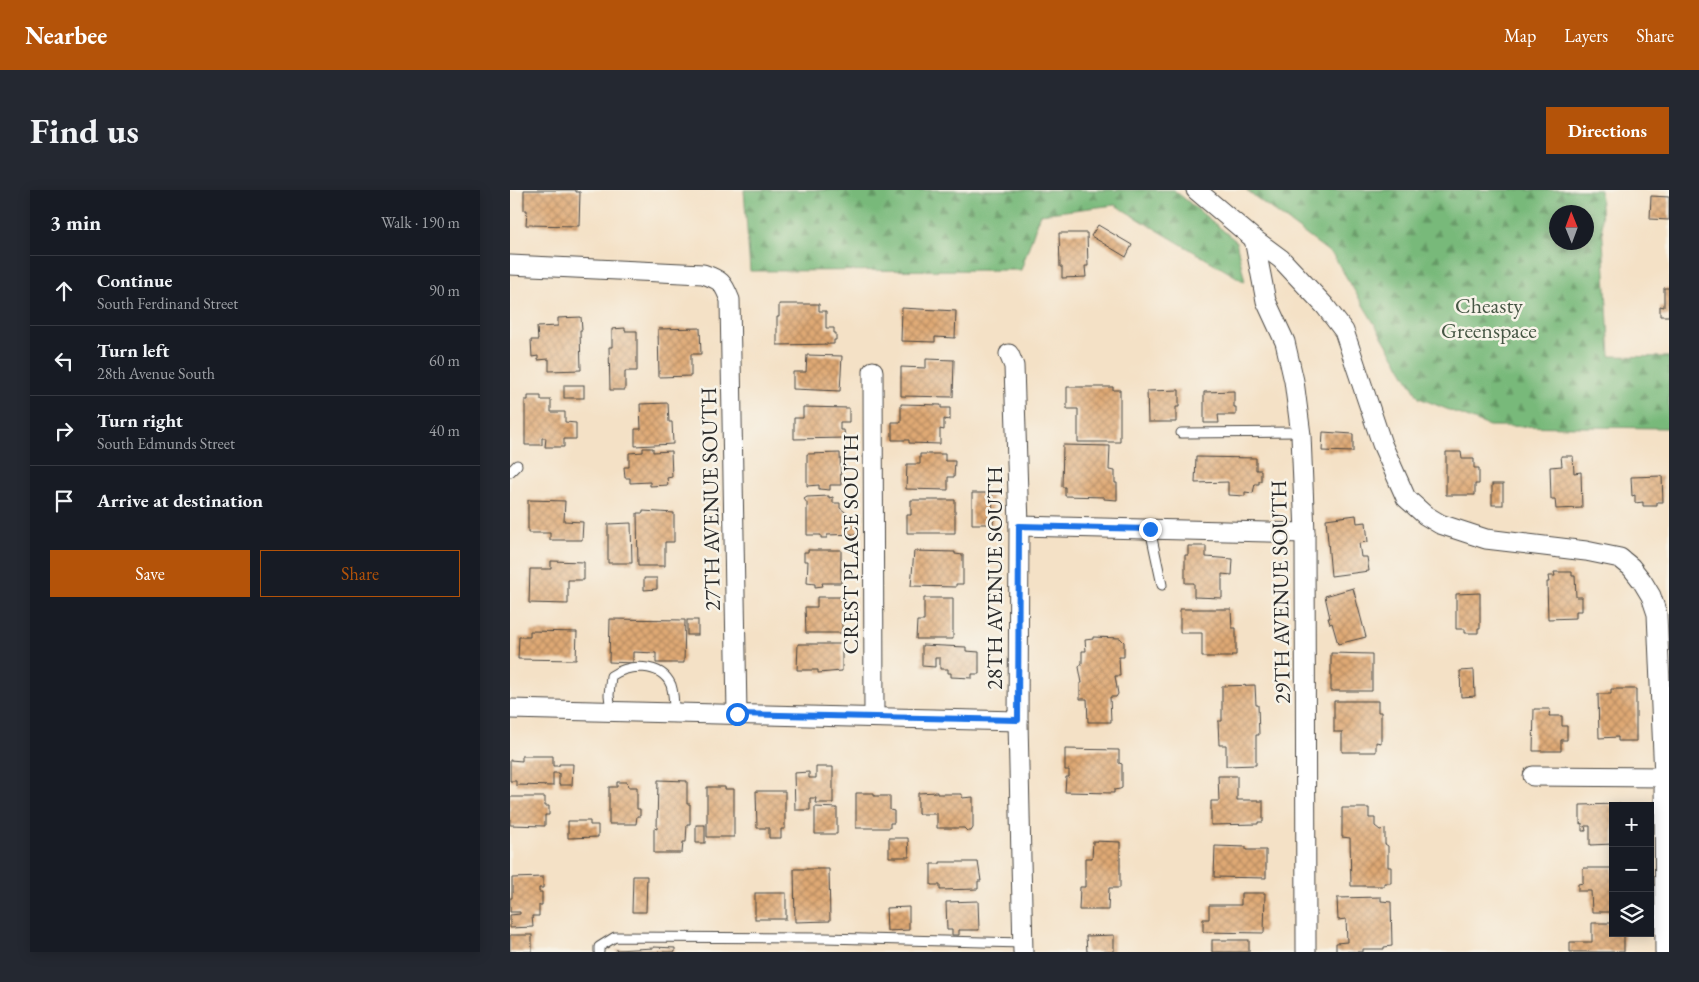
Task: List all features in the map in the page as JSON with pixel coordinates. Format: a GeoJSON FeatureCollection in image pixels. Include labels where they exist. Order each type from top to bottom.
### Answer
{"type":"FeatureCollection","features":[{"type":"Feature","properties":{"kind":"street"},"geometry":{"type":"LineString","coordinates":[[1196,190],[1281,259],[1325,306],[1344,331],[1382,444],[1406,498],[1425,515],[1440,524],[1486,539],[1586,551],[1620,558],[1631,567],[1642,581],[1651,596],[1657,614],[1664,777],[1665,952]]}},
{"type":"Feature","properties":{"kind":"street","name":"29TH AVENUE SOUTH"},"geometry":{"type":"LineString","coordinates":[[1254,239],[1266,301],[1285,342],[1294,381],[1300,432],[1304,533],[1306,952]]}},
{"type":"Feature","properties":{"kind":"street","name":"27TH AVENUE SOUTH"},"geometry":{"type":"LineString","coordinates":[[510,265],[703,274],[715,278],[724,284],[730,300],[737,714]]}},
{"type":"Feature","properties":{"kind":"street","name":"28TH AVENUE SOUTH"},"geometry":{"type":"LineString","coordinates":[[1009,354],[1014,366],[1019,526],[1018,720],[1023,948]]}},
{"type":"Feature","properties":{"kind":"street","name":"CREST PLACE SOUTH"},"geometry":{"type":"LineString","coordinates":[[873,371],[874,717]]}},
{"type":"Feature","properties":{"kind":"street"},"geometry":{"type":"LineString","coordinates":[[1019,526],[1304,533]]}},
{"type":"Feature","properties":{"kind":"street"},"geometry":{"type":"LineString","coordinates":[[510,709],[1018,720]]}},
{"type":"Feature","properties":{"kind":"street"},"geometry":{"type":"LineString","coordinates":[[1533,776],[1664,777]]}},
{"type":"Feature","properties":{"kind":"lane"},"geometry":{"type":"LineString","coordinates":[[1181,433],[1300,432]]}},
{"type":"Feature","properties":{"kind":"lane"},"geometry":{"type":"LineString","coordinates":[[510,472],[517,465]]}},
{"type":"Feature","properties":{"kind":"lane"},"geometry":{"type":"LineString","coordinates":[[1150,529],[1162,585]]}},
{"type":"Feature","properties":{"kind":"lane"},"geometry":{"type":"LineString","coordinates":[[611,712],[609,696],[611,676],[619,670],[632,667],[646,667],[664,676],[670,684],[674,698],[674,713]]}},
{"type":"Feature","properties":{"kind":"lane"},"geometry":{"type":"LineString","coordinates":[[599,952],[599,947],[615,937],[825,938],[1023,948]]}},
{"type":"Feature","properties":{"kind":"green space"},"geometry":{"type":"Polygon","coordinates":[[[744,190],[1174,190],[1236,241],[1245,282],[1115,205],[1040,214],[1021,270],[750,271],[744,190]]]}},
{"type":"Feature","properties":{"kind":"green space","name":"Cheasty Greenspace"},"geometry":{"type":"Polygon","coordinates":[[[1246,190],[1600,190],[1610,356],[1669,357],[1669,428],[1489,426],[1419,398],[1333,255],[1246,190]]]}},
{"type":"Feature","properties":{"kind":"building"},"geometry":{"type":"Polygon","coordinates":[[[524,190],[576,190],[576,192],[580,192],[579,226],[526,225],[527,210],[524,210],[524,190]]]}},
{"type":"Feature","properties":{"kind":"building"},"geometry":{"type":"Polygon","coordinates":[[[1651,196],[1669,197],[1669,220],[1650,219],[1651,196]]]}},
{"type":"Feature","properties":{"kind":"building"},"geometry":{"type":"Polygon","coordinates":[[[1098,225],[1132,245],[1126,257],[1091,236],[1098,225]]]}},
{"type":"Feature","properties":{"kind":"building"},"geometry":{"type":"Polygon","coordinates":[[[1059,233],[1087,233],[1088,266],[1085,266],[1086,277],[1062,278],[1059,233]]]}},
{"type":"Feature","properties":{"kind":"building"},"geometry":{"type":"Polygon","coordinates":[[[1664,288],[1669,288],[1669,316],[1660,316],[1660,306],[1664,307],[1664,288]]]}},
{"type":"Feature","properties":{"kind":"building"},"geometry":{"type":"Polygon","coordinates":[[[779,304],[819,304],[819,311],[826,311],[826,328],[834,328],[834,333],[836,333],[834,344],[777,345],[779,304]]]}},
{"type":"Feature","properties":{"kind":"building"},"geometry":{"type":"Polygon","coordinates":[[[902,308],[956,311],[955,338],[935,337],[935,342],[901,341],[902,308]]]}},
{"type":"Feature","properties":{"kind":"building"},"geometry":{"type":"Polygon","coordinates":[[[581,317],[581,370],[549,371],[549,359],[538,360],[538,356],[532,357],[531,340],[538,340],[537,327],[558,326],[558,318],[581,317]]]}},
{"type":"Feature","properties":{"kind":"building"},"geometry":{"type":"Polygon","coordinates":[[[625,328],[625,331],[637,331],[637,371],[625,371],[625,390],[610,390],[609,347],[612,347],[612,329],[625,328]]]}},
{"type":"Feature","properties":{"kind":"building"},"geometry":{"type":"Polygon","coordinates":[[[700,328],[701,354],[691,354],[691,376],[659,377],[658,329],[700,328]]]}},
{"type":"Feature","properties":{"kind":"building"},"geometry":{"type":"Polygon","coordinates":[[[807,355],[842,356],[840,391],[793,389],[793,372],[806,372],[807,355]]]}},
{"type":"Feature","properties":{"kind":"building"},"geometry":{"type":"Polygon","coordinates":[[[926,359],[954,360],[953,397],[901,396],[901,367],[926,368],[926,359]]]}},
{"type":"Feature","properties":{"kind":"building"},"geometry":{"type":"Polygon","coordinates":[[[564,385],[584,385],[584,398],[564,398],[564,385]]]}},
{"type":"Feature","properties":{"kind":"building"},"geometry":{"type":"Polygon","coordinates":[[[1067,387],[1113,387],[1113,390],[1120,390],[1120,442],[1078,442],[1078,409],[1067,409],[1067,387]]]}},
{"type":"Feature","properties":{"kind":"building"},"geometry":{"type":"Polygon","coordinates":[[[1179,390],[1179,407],[1176,407],[1176,422],[1148,422],[1147,391],[1179,390]]]}},
{"type":"Feature","properties":{"kind":"building"},"geometry":{"type":"Polygon","coordinates":[[[1234,391],[1236,415],[1218,415],[1219,423],[1204,423],[1204,392],[1234,391]]]}},
{"type":"Feature","properties":{"kind":"building"},"geometry":{"type":"Polygon","coordinates":[[[528,396],[541,396],[541,400],[551,400],[551,412],[565,412],[565,422],[576,423],[576,439],[564,439],[564,447],[545,447],[546,438],[542,438],[542,445],[525,445],[525,400],[528,400],[528,396]]]}},
{"type":"Feature","properties":{"kind":"building"},"geometry":{"type":"Polygon","coordinates":[[[668,403],[669,422],[672,422],[673,444],[635,446],[635,429],[641,429],[640,404],[668,403]]]}},
{"type":"Feature","properties":{"kind":"building"},"geometry":{"type":"Polygon","coordinates":[[[901,404],[941,405],[941,408],[950,408],[950,420],[944,419],[944,430],[940,429],[940,444],[909,443],[909,440],[892,440],[892,422],[901,422],[901,404]]]}},
{"type":"Feature","properties":{"kind":"building"},"geometry":{"type":"Polygon","coordinates":[[[803,407],[849,408],[849,422],[840,422],[840,430],[844,430],[845,438],[794,439],[794,418],[803,418],[803,407]]]}},
{"type":"Feature","properties":{"kind":"building"},"geometry":{"type":"Polygon","coordinates":[[[1323,432],[1353,434],[1353,452],[1322,451],[1323,432]]]}},
{"type":"Feature","properties":{"kind":"building"},"geometry":{"type":"Polygon","coordinates":[[[1063,445],[1110,446],[1109,470],[1115,471],[1117,500],[1104,499],[1104,497],[1065,496],[1065,487],[1062,487],[1063,445]]]}},
{"type":"Feature","properties":{"kind":"building"},"geometry":{"type":"Polygon","coordinates":[[[643,448],[653,448],[653,452],[671,451],[672,477],[667,478],[668,485],[650,486],[650,482],[630,483],[630,478],[625,478],[624,467],[629,467],[629,453],[643,452],[643,448]]]}},
{"type":"Feature","properties":{"kind":"building"},"geometry":{"type":"Polygon","coordinates":[[[1446,452],[1461,452],[1462,459],[1474,459],[1474,468],[1479,468],[1479,484],[1475,484],[1475,495],[1446,495],[1446,452]]]}},
{"type":"Feature","properties":{"kind":"building"},"geometry":{"type":"Polygon","coordinates":[[[840,453],[841,485],[830,485],[830,490],[819,489],[819,485],[807,486],[807,454],[840,453]]]}},
{"type":"Feature","properties":{"kind":"building"},"geometry":{"type":"Polygon","coordinates":[[[920,454],[945,454],[945,461],[955,461],[954,477],[948,477],[948,490],[906,489],[907,464],[920,464],[920,454]]]}},
{"type":"Feature","properties":{"kind":"building"},"geometry":{"type":"Polygon","coordinates":[[[1561,456],[1573,456],[1574,473],[1581,472],[1582,508],[1556,509],[1555,499],[1551,499],[1550,467],[1562,466],[1561,456]]]}},
{"type":"Feature","properties":{"kind":"building"},"geometry":{"type":"Polygon","coordinates":[[[1196,457],[1256,458],[1256,470],[1261,470],[1261,481],[1259,481],[1259,484],[1255,484],[1253,493],[1245,492],[1245,496],[1228,495],[1228,482],[1195,483],[1196,457]]]}},
{"type":"Feature","properties":{"kind":"building"},"geometry":{"type":"Polygon","coordinates":[[[1662,476],[1663,502],[1657,502],[1657,506],[1643,506],[1643,502],[1635,503],[1635,495],[1632,496],[1631,477],[1662,476]]]}},
{"type":"Feature","properties":{"kind":"building"},"geometry":{"type":"Polygon","coordinates":[[[1492,484],[1503,484],[1503,505],[1492,505],[1492,484]]]}},
{"type":"Feature","properties":{"kind":"building"},"geometry":{"type":"Polygon","coordinates":[[[972,493],[992,493],[993,524],[972,524],[972,493]]]}},
{"type":"Feature","properties":{"kind":"building"},"geometry":{"type":"Polygon","coordinates":[[[829,496],[829,498],[833,497],[833,503],[840,503],[840,508],[857,521],[858,534],[827,535],[827,538],[821,538],[821,535],[807,535],[807,503],[804,499],[807,497],[829,496]]]}},
{"type":"Feature","properties":{"kind":"building"},"geometry":{"type":"Polygon","coordinates":[[[528,500],[565,501],[564,521],[583,522],[582,540],[550,540],[550,533],[528,533],[528,500]]]}},
{"type":"Feature","properties":{"kind":"building"},"geometry":{"type":"Polygon","coordinates":[[[911,500],[955,500],[955,533],[907,533],[907,515],[911,515],[911,500]]]}},
{"type":"Feature","properties":{"kind":"building"},"geometry":{"type":"Polygon","coordinates":[[[643,511],[674,513],[674,542],[665,542],[665,566],[638,566],[637,513],[643,513],[643,511]]]}},
{"type":"Feature","properties":{"kind":"building"},"geometry":{"type":"Polygon","coordinates":[[[1356,515],[1357,523],[1366,522],[1368,542],[1359,543],[1361,557],[1367,557],[1369,571],[1331,576],[1326,519],[1356,515]]]}},
{"type":"Feature","properties":{"kind":"building"},"geometry":{"type":"Polygon","coordinates":[[[631,523],[632,563],[608,563],[608,524],[631,523]]]}},
{"type":"Feature","properties":{"kind":"building"},"geometry":{"type":"Polygon","coordinates":[[[1188,546],[1206,546],[1206,557],[1233,559],[1232,575],[1222,574],[1222,598],[1194,597],[1194,583],[1185,583],[1185,555],[1188,555],[1188,546]]]}},
{"type":"Feature","properties":{"kind":"building"},"geometry":{"type":"Polygon","coordinates":[[[808,550],[841,550],[841,583],[822,583],[823,586],[815,587],[815,584],[807,583],[808,561],[804,561],[804,552],[808,552],[808,550]]]}},
{"type":"Feature","properties":{"kind":"building"},"geometry":{"type":"Polygon","coordinates":[[[914,551],[955,552],[955,554],[963,555],[963,584],[956,584],[956,587],[911,586],[914,551]]]}},
{"type":"Feature","properties":{"kind":"building"},"geometry":{"type":"Polygon","coordinates":[[[551,561],[584,562],[584,580],[568,580],[568,604],[529,603],[530,569],[551,569],[551,561]]]}},
{"type":"Feature","properties":{"kind":"building"},"geometry":{"type":"Polygon","coordinates":[[[1554,572],[1572,572],[1572,576],[1575,576],[1576,597],[1582,597],[1582,611],[1576,611],[1576,618],[1548,619],[1547,582],[1549,582],[1548,576],[1555,576],[1554,572]]]}},
{"type":"Feature","properties":{"kind":"building"},"geometry":{"type":"Polygon","coordinates":[[[644,578],[657,578],[657,589],[644,590],[644,578]]]}},
{"type":"Feature","properties":{"kind":"building"},"geometry":{"type":"Polygon","coordinates":[[[1353,588],[1366,637],[1338,644],[1332,623],[1330,624],[1328,618],[1330,618],[1325,596],[1353,588]]]}},
{"type":"Feature","properties":{"kind":"building"},"geometry":{"type":"Polygon","coordinates":[[[1480,593],[1480,628],[1478,628],[1478,633],[1465,633],[1465,629],[1456,629],[1456,594],[1480,593]]]}},
{"type":"Feature","properties":{"kind":"building"},"geometry":{"type":"Polygon","coordinates":[[[817,597],[842,597],[842,633],[806,633],[805,607],[817,607],[817,597]]]}},
{"type":"Feature","properties":{"kind":"building"},"geometry":{"type":"Polygon","coordinates":[[[924,598],[953,598],[953,639],[916,639],[917,621],[924,621],[924,598]]]}},
{"type":"Feature","properties":{"kind":"building"},"geometry":{"type":"Polygon","coordinates":[[[1180,609],[1231,609],[1232,628],[1236,628],[1236,655],[1231,655],[1232,657],[1202,657],[1202,633],[1180,633],[1180,609]]]}},
{"type":"Feature","properties":{"kind":"building"},"geometry":{"type":"Polygon","coordinates":[[[610,619],[685,620],[684,663],[656,663],[656,653],[633,652],[633,663],[609,662],[610,619]]]}},
{"type":"Feature","properties":{"kind":"building"},"geometry":{"type":"Polygon","coordinates":[[[687,620],[698,620],[698,635],[687,635],[687,620]]]}},
{"type":"Feature","properties":{"kind":"building"},"geometry":{"type":"Polygon","coordinates":[[[530,631],[577,632],[576,660],[518,659],[519,637],[530,637],[530,631]]]}},
{"type":"Feature","properties":{"kind":"building"},"geometry":{"type":"Polygon","coordinates":[[[1093,637],[1120,638],[1124,642],[1124,657],[1119,657],[1120,676],[1115,676],[1118,694],[1116,697],[1110,697],[1111,722],[1088,722],[1087,699],[1080,699],[1080,683],[1082,683],[1079,667],[1082,663],[1082,651],[1086,651],[1085,640],[1093,639],[1093,637]]]}},
{"type":"Feature","properties":{"kind":"building"},"geometry":{"type":"Polygon","coordinates":[[[798,644],[842,644],[842,671],[818,673],[818,670],[797,670],[798,644]]]}},
{"type":"Feature","properties":{"kind":"building"},"geometry":{"type":"Polygon","coordinates":[[[922,645],[966,647],[966,651],[979,652],[979,674],[972,674],[972,678],[951,677],[948,669],[940,669],[940,658],[935,658],[935,667],[922,666],[922,645]]]}},
{"type":"Feature","properties":{"kind":"building"},"geometry":{"type":"Polygon","coordinates":[[[1331,653],[1372,654],[1372,691],[1331,691],[1331,653]]]}},
{"type":"Feature","properties":{"kind":"building"},"geometry":{"type":"Polygon","coordinates":[[[1474,670],[1475,696],[1461,697],[1460,671],[1474,670]]]}},
{"type":"Feature","properties":{"kind":"building"},"geometry":{"type":"Polygon","coordinates":[[[1255,685],[1259,735],[1256,735],[1256,765],[1226,766],[1226,745],[1219,745],[1218,721],[1222,721],[1222,686],[1255,685]]]}},
{"type":"Feature","properties":{"kind":"building"},"geometry":{"type":"Polygon","coordinates":[[[1611,689],[1636,689],[1636,741],[1618,741],[1618,737],[1599,738],[1598,694],[1611,694],[1611,689]]]}},
{"type":"Feature","properties":{"kind":"building"},"geometry":{"type":"Polygon","coordinates":[[[1334,701],[1378,701],[1378,712],[1381,712],[1381,743],[1376,742],[1376,752],[1342,752],[1342,732],[1334,732],[1334,701]]]}},
{"type":"Feature","properties":{"kind":"building"},"geometry":{"type":"Polygon","coordinates":[[[1534,709],[1550,709],[1549,716],[1562,716],[1562,726],[1567,726],[1567,740],[1561,740],[1561,751],[1533,751],[1534,709]]]}},
{"type":"Feature","properties":{"kind":"building"},"geometry":{"type":"Polygon","coordinates":[[[1065,749],[1119,750],[1119,763],[1122,764],[1122,788],[1114,790],[1114,793],[1065,792],[1066,777],[1069,777],[1069,770],[1065,770],[1065,749]]]}},
{"type":"Feature","properties":{"kind":"building"},"geometry":{"type":"Polygon","coordinates":[[[522,756],[553,756],[553,766],[573,764],[572,785],[559,785],[559,773],[553,773],[553,786],[516,785],[516,781],[510,781],[510,760],[522,761],[522,756]]]}},
{"type":"Feature","properties":{"kind":"building"},"geometry":{"type":"Polygon","coordinates":[[[816,767],[833,767],[833,803],[815,803],[816,798],[810,798],[810,810],[795,810],[794,773],[809,772],[809,778],[816,778],[816,767]]]}},
{"type":"Feature","properties":{"kind":"building"},"geometry":{"type":"Polygon","coordinates":[[[1218,776],[1237,776],[1237,800],[1263,801],[1263,822],[1258,822],[1258,824],[1211,825],[1211,801],[1219,801],[1218,776]]]}},
{"type":"Feature","properties":{"kind":"building"},"geometry":{"type":"Polygon","coordinates":[[[658,780],[687,781],[687,804],[690,804],[690,824],[687,824],[686,842],[683,842],[682,853],[654,853],[654,828],[657,829],[658,780]]]}},
{"type":"Feature","properties":{"kind":"building"},"geometry":{"type":"Polygon","coordinates":[[[617,782],[627,782],[628,787],[637,787],[637,809],[640,809],[640,816],[637,816],[636,824],[609,824],[609,787],[617,787],[617,782]]]}},
{"type":"Feature","properties":{"kind":"building"},"geometry":{"type":"Polygon","coordinates":[[[707,787],[734,789],[734,837],[707,837],[707,787]]]}},
{"type":"Feature","properties":{"kind":"building"},"geometry":{"type":"Polygon","coordinates":[[[756,791],[785,791],[785,829],[781,829],[781,838],[769,838],[769,828],[757,828],[756,791]]]}},
{"type":"Feature","properties":{"kind":"building"},"geometry":{"type":"Polygon","coordinates":[[[937,792],[937,794],[962,794],[962,798],[973,797],[973,828],[971,831],[967,831],[964,828],[937,828],[937,814],[918,814],[918,793],[937,792]]]}},
{"type":"Feature","properties":{"kind":"building"},"geometry":{"type":"Polygon","coordinates":[[[856,793],[874,793],[874,796],[890,796],[890,810],[894,811],[894,823],[890,823],[890,828],[856,828],[856,793]]]}},
{"type":"Feature","properties":{"kind":"building"},"geometry":{"type":"Polygon","coordinates":[[[510,797],[545,797],[545,806],[549,806],[549,815],[545,815],[545,826],[510,825],[510,797]]]}},
{"type":"Feature","properties":{"kind":"building"},"geometry":{"type":"Polygon","coordinates":[[[1609,804],[1609,844],[1590,845],[1590,826],[1585,826],[1586,831],[1582,831],[1582,823],[1580,824],[1580,805],[1609,804]]]}},
{"type":"Feature","properties":{"kind":"building"},"geometry":{"type":"Polygon","coordinates":[[[815,807],[837,808],[837,834],[815,834],[815,807]]]}},
{"type":"Feature","properties":{"kind":"building"},"geometry":{"type":"Polygon","coordinates":[[[1342,808],[1369,808],[1369,818],[1375,818],[1375,826],[1380,830],[1385,829],[1385,844],[1388,846],[1388,867],[1391,867],[1391,883],[1384,883],[1384,886],[1351,886],[1350,838],[1342,837],[1342,808]]]}},
{"type":"Feature","properties":{"kind":"building"},"geometry":{"type":"Polygon","coordinates":[[[568,821],[590,821],[590,825],[598,825],[598,837],[568,838],[568,821]]]}},
{"type":"Feature","properties":{"kind":"building"},"geometry":{"type":"Polygon","coordinates":[[[696,825],[705,825],[705,843],[696,843],[696,825]]]}},
{"type":"Feature","properties":{"kind":"building"},"geometry":{"type":"Polygon","coordinates":[[[889,838],[908,838],[909,857],[889,857],[889,838]]]}},
{"type":"Feature","properties":{"kind":"building"},"geometry":{"type":"Polygon","coordinates":[[[1093,841],[1120,842],[1120,888],[1109,888],[1108,910],[1079,910],[1080,887],[1085,887],[1085,858],[1092,858],[1093,841]]]}},
{"type":"Feature","properties":{"kind":"building"},"geometry":{"type":"Polygon","coordinates":[[[1215,846],[1246,847],[1246,850],[1266,850],[1266,878],[1214,877],[1215,846]]]}},
{"type":"Feature","properties":{"kind":"building"},"geometry":{"type":"Polygon","coordinates":[[[940,862],[978,862],[981,881],[978,881],[978,889],[940,890],[940,885],[931,885],[931,864],[940,864],[940,862]]]}},
{"type":"Feature","properties":{"kind":"building"},"geometry":{"type":"Polygon","coordinates":[[[1583,868],[1609,868],[1609,912],[1592,912],[1591,891],[1578,891],[1578,884],[1583,883],[1583,868]]]}},
{"type":"Feature","properties":{"kind":"building"},"geometry":{"type":"Polygon","coordinates":[[[794,869],[829,869],[830,921],[795,922],[794,869]]]}},
{"type":"Feature","properties":{"kind":"building"},"geometry":{"type":"Polygon","coordinates":[[[633,876],[647,876],[646,912],[632,912],[633,876]]]}},
{"type":"Feature","properties":{"kind":"building"},"geometry":{"type":"Polygon","coordinates":[[[543,877],[543,888],[539,888],[539,892],[542,892],[542,905],[539,905],[539,916],[532,916],[533,927],[510,928],[510,915],[520,914],[520,912],[510,912],[512,878],[543,877]]]}},
{"type":"Feature","properties":{"kind":"building"},"geometry":{"type":"Polygon","coordinates":[[[755,893],[786,893],[786,919],[755,919],[755,893]]]}},
{"type":"Feature","properties":{"kind":"building"},"geometry":{"type":"Polygon","coordinates":[[[1241,893],[1265,893],[1264,933],[1203,932],[1203,919],[1209,919],[1209,905],[1241,905],[1241,893]]]}},
{"type":"Feature","properties":{"kind":"building"},"geometry":{"type":"Polygon","coordinates":[[[1381,897],[1381,901],[1391,902],[1392,946],[1384,947],[1384,949],[1363,949],[1363,952],[1336,952],[1336,943],[1347,942],[1346,919],[1338,920],[1337,898],[1381,897]]]}},
{"type":"Feature","properties":{"kind":"building"},"geometry":{"type":"Polygon","coordinates":[[[978,901],[979,930],[959,930],[959,935],[952,935],[952,930],[947,930],[946,902],[978,901]]]}},
{"type":"Feature","properties":{"kind":"building"},"geometry":{"type":"Polygon","coordinates":[[[909,907],[909,930],[887,931],[886,908],[909,907]]]}},
{"type":"Feature","properties":{"kind":"building"},"geometry":{"type":"Polygon","coordinates":[[[1592,923],[1609,923],[1609,937],[1624,937],[1624,952],[1570,952],[1570,942],[1592,942],[1592,923]]]}},
{"type":"Feature","properties":{"kind":"building"},"geometry":{"type":"Polygon","coordinates":[[[510,935],[532,935],[532,952],[510,952],[510,935]]]}},
{"type":"Feature","properties":{"kind":"building"},"geometry":{"type":"Polygon","coordinates":[[[1114,935],[1114,952],[1087,952],[1086,936],[1114,935]]]}},
{"type":"Feature","properties":{"kind":"building"},"geometry":{"type":"Polygon","coordinates":[[[1212,940],[1249,940],[1249,952],[1212,952],[1212,940]]]}},
{"type":"Feature","properties":{"kind":"building"},"geometry":{"type":"Polygon","coordinates":[[[654,948],[675,948],[675,952],[617,952],[616,950],[654,948]]]}},
{"type":"Feature","properties":{"kind":"route"},"geometry":{"type":"LineString","coordinates":[[737,714],[1018,720],[1019,526],[1150,529]]}}]}
